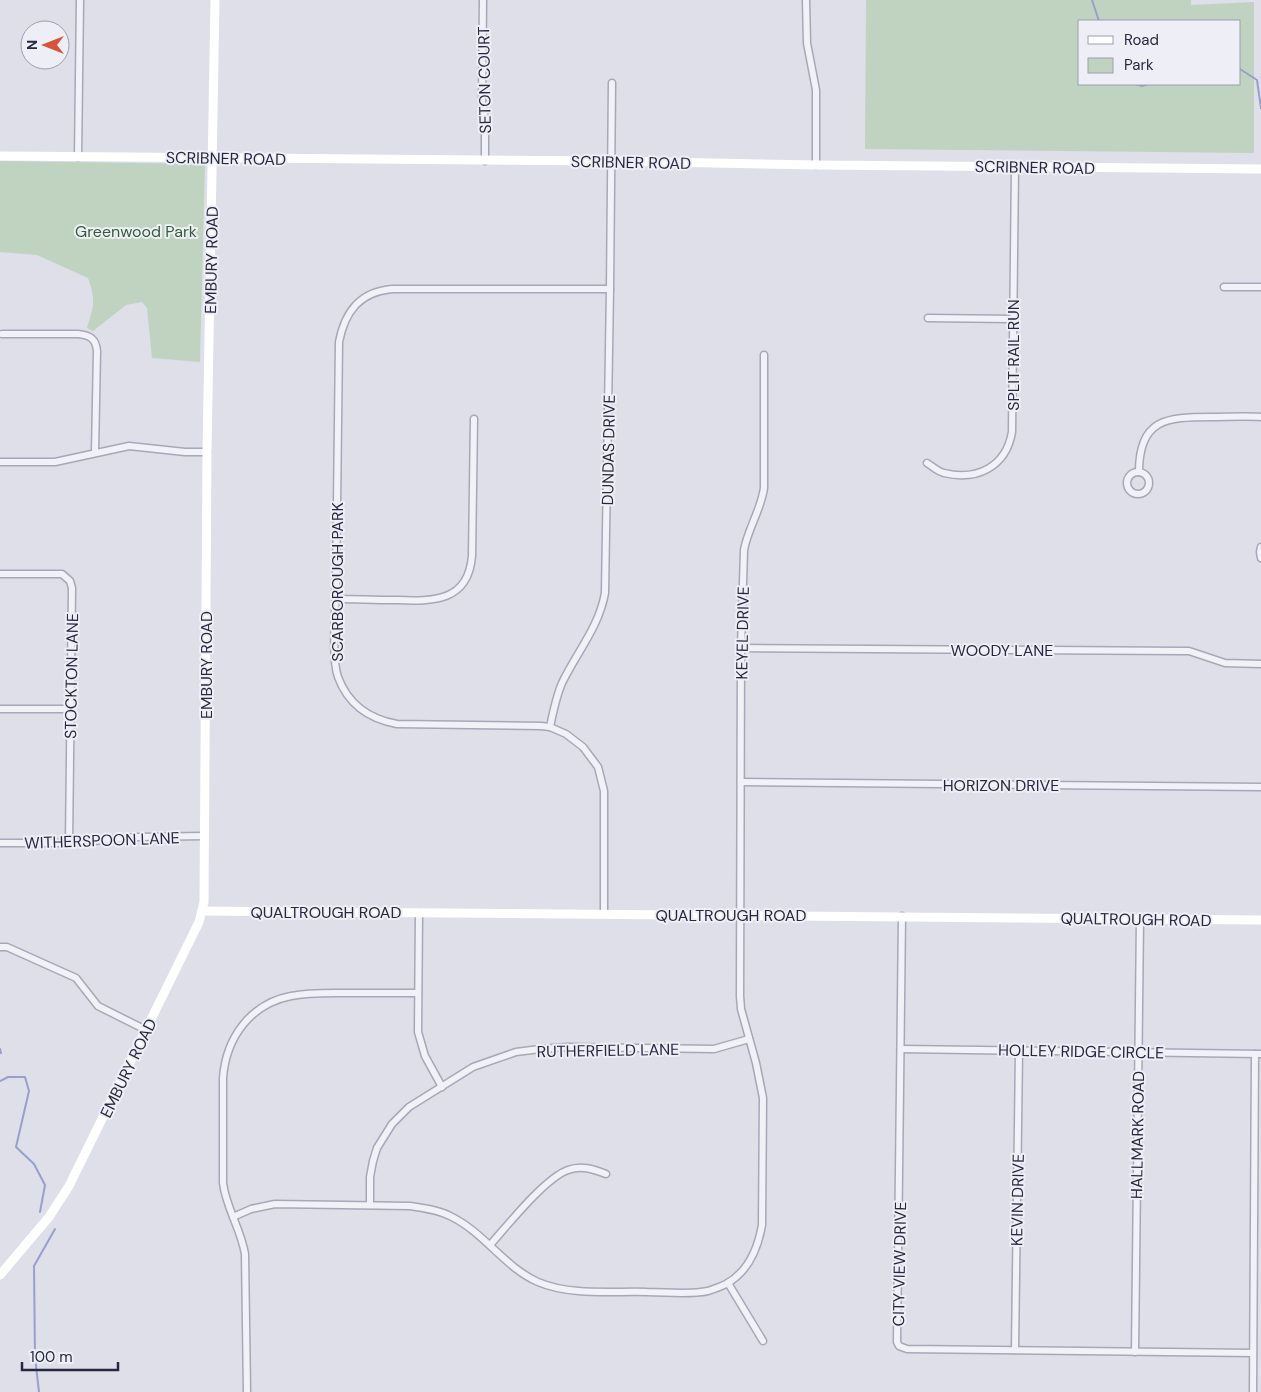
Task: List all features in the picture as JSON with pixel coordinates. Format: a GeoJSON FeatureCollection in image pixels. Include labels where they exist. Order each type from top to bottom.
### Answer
{"type":"FeatureCollection","features":[{"type":"Feature","properties":{"kind":"street"},"geometry":{"type":"LineString","coordinates":[[78,157],[80,0]]}},
{"type":"Feature","properties":{"kind":"street","name":"EMBURY ROAD"},"geometry":{"type":"LineString","coordinates":[[0,1275],[60,1201],[85,1156],[199,922],[204,902],[215,0]]}},
{"type":"Feature","properties":{"kind":"street","name":"SETON COURT"},"geometry":{"type":"LineString","coordinates":[[483,0],[482,102],[485,118],[485,161]]}},
{"type":"Feature","properties":{"kind":"street"},"geometry":{"type":"LineString","coordinates":[[806,0],[807,43],[816,94],[816,165]]}},
{"type":"Feature","properties":{"kind":"street","name":"DUNDAS DRIVE"},"geometry":{"type":"LineString","coordinates":[[550,727],[556,697],[569,670],[597,623],[605,593],[612,82]]}},
{"type":"Feature","properties":{"kind":"street","name":"SCRIBNER ROAD"},"geometry":{"type":"LineString","coordinates":[[0,156],[1261,169]]}},
{"type":"Feature","properties":{"kind":"street","name":"SPLIT RAIL RUN"},"geometry":{"type":"LineString","coordinates":[[927,463],[942,473],[972,474],[991,467],[1006,452],[1012,432],[1015,167]]}},
{"type":"Feature","properties":{"kind":"street"},"geometry":{"type":"LineString","coordinates":[[1224,287],[1261,287]]}},
{"type":"Feature","properties":{"kind":"street","name":"SCARBOROUGH PARK"},"geometry":{"type":"LineString","coordinates":[[604,914],[604,805],[602,779],[598,767],[583,747],[566,734],[550,727],[528,725],[397,724],[385,722],[371,716],[349,698],[337,675],[335,663],[339,342],[345,320],[358,302],[375,292],[392,288],[610,289]]}},
{"type":"Feature","properties":{"kind":"street"},"geometry":{"type":"LineString","coordinates":[[928,318],[1013,319]]}},
{"type":"Feature","properties":{"kind":"street"},"geometry":{"type":"LineString","coordinates":[[2,334],[78,334],[88,335],[92,338],[97,351],[95,452]]}},
{"type":"Feature","properties":{"kind":"street","name":"KEYEL DRIVE"},"geometry":{"type":"LineString","coordinates":[[728,1283],[748,1264],[760,1239],[762,1225],[763,1098],[756,1063],[741,1008],[740,782],[744,550],[746,538],[763,499],[764,355]]}},
{"type":"Feature","properties":{"kind":"street"},"geometry":{"type":"LineString","coordinates":[[1139,472],[1142,442],[1147,434],[1164,421],[1184,417],[1261,417]]}},
{"type":"Feature","properties":{"kind":"street"},"geometry":{"type":"LineString","coordinates":[[336,599],[436,600],[452,593],[466,580],[472,556],[474,419]]}},
{"type":"Feature","properties":{"kind":"street"},"geometry":{"type":"LineString","coordinates":[[0,462],[56,462],[129,446],[185,452],[208,452]]}},
{"type":"Feature","properties":{"kind":"street"},"geometry":{"type":"LineString","coordinates":[[1261,547],[1261,558]]}},
{"type":"Feature","properties":{"kind":"street","name":"STOCKTON LANE"},"geometry":{"type":"LineString","coordinates":[[0,574],[62,574],[70,582],[72,603],[69,844]]}},
{"type":"Feature","properties":{"kind":"street","name":"WOODY LANE"},"geometry":{"type":"LineString","coordinates":[[741,648],[1190,651],[1225,663],[1261,664]]}},
{"type":"Feature","properties":{"kind":"street"},"geometry":{"type":"LineString","coordinates":[[0,709],[70,709]]}},
{"type":"Feature","properties":{"kind":"street","name":"HORIZON DRIVE"},"geometry":{"type":"LineString","coordinates":[[740,782],[1261,787]]}},
{"type":"Feature","properties":{"kind":"street","name":"WITHERSPOON LANE"},"geometry":{"type":"LineString","coordinates":[[0,844],[69,844],[138,837],[204,836]]}},
{"type":"Feature","properties":{"kind":"street","name":"QUALTROUGH ROAD"},"geometry":{"type":"LineString","coordinates":[[202,911],[1261,920]]}},
{"type":"Feature","properties":{"kind":"street"},"geometry":{"type":"LineString","coordinates":[[419,913],[418,1023],[421,1043],[428,1062],[442,1087]]}},
{"type":"Feature","properties":{"kind":"street","name":"CITY VIEW DRIVE"},"geometry":{"type":"LineString","coordinates":[[902,916],[899,1346],[907,1349],[1253,1353]]}},
{"type":"Feature","properties":{"kind":"street","name":"HALLMARK ROAD"},"geometry":{"type":"LineString","coordinates":[[1135,1352],[1140,919]]}},
{"type":"Feature","properties":{"kind":"street"},"geometry":{"type":"LineString","coordinates":[[0,947],[7,947],[76,978],[98,1006],[146,1030]]}},
{"type":"Feature","properties":{"kind":"street"},"geometry":{"type":"LineString","coordinates":[[247,1392],[245,1254],[242,1238],[224,1196],[222,1183],[223,1078],[227,1054],[242,1026],[250,1017],[276,1000],[289,996],[315,993],[418,993]]}},
{"type":"Feature","properties":{"kind":"street","name":"RUTHERFIELD LANE"},"geometry":{"type":"LineString","coordinates":[[370,1205],[370,1177],[373,1161],[384,1136],[392,1124],[409,1107],[473,1067],[516,1052],[568,1047],[714,1049],[749,1039]]}},
{"type":"Feature","properties":{"kind":"street","name":"HOLLEY RIDGE CIRCLE"},"geometry":{"type":"LineString","coordinates":[[901,1049],[1258,1054]]}},
{"type":"Feature","properties":{"kind":"street","name":"KEVIN DRIVE"},"geometry":{"type":"LineString","coordinates":[[1015,1350],[1019,1050]]}},
{"type":"Feature","properties":{"kind":"street"},"geometry":{"type":"LineString","coordinates":[[1252,1392],[1258,1054]]}},
{"type":"Feature","properties":{"kind":"street"},"geometry":{"type":"LineString","coordinates":[[490,1245],[544,1186],[557,1176],[568,1170],[581,1168],[606,1174]]}},
{"type":"Feature","properties":{"kind":"street"},"geometry":{"type":"LineString","coordinates":[[232,1217],[251,1209],[275,1204],[410,1206],[431,1209],[450,1216],[466,1225],[523,1274],[538,1282],[569,1290],[689,1292],[708,1291],[728,1283],[764,1341]]}},
{"type":"Feature","properties":{"kind":"green space"},"geometry":{"type":"Polygon","coordinates":[[[866,0],[1191,0],[1191,5],[1254,2],[1254,153],[865,149],[866,0]]]}},
{"type":"Feature","properties":{"kind":"green space","name":"Greenwood Park"},"geometry":{"type":"Polygon","coordinates":[[[0,161],[205,164],[200,362],[152,358],[147,308],[142,302],[126,305],[93,331],[87,328],[93,303],[88,278],[37,255],[0,252],[0,161]]]}},
{"type":"Feature","properties":{"kind":"waterway"},"geometry":{"type":"LineString","coordinates":[[1092,0],[1099,20]]}},
{"type":"Feature","properties":{"kind":"waterway"},"geometry":{"type":"LineString","coordinates":[[1241,70],[1257,80],[1261,108]]}},
{"type":"Feature","properties":{"kind":"waterway"},"geometry":{"type":"LineString","coordinates":[[1138,85],[1145,85]]}},
{"type":"Feature","properties":{"kind":"waterway"},"geometry":{"type":"LineString","coordinates":[[0,1049],[0,1053]]}},
{"type":"Feature","properties":{"kind":"waterway"},"geometry":{"type":"LineString","coordinates":[[0,1081],[8,1077],[25,1077],[29,1091],[16,1147],[34,1164],[45,1185],[40,1212]]}},
{"type":"Feature","properties":{"kind":"waterway"},"geometry":{"type":"LineString","coordinates":[[39,1392],[35,1357],[34,1266],[55,1229]]}}]}
